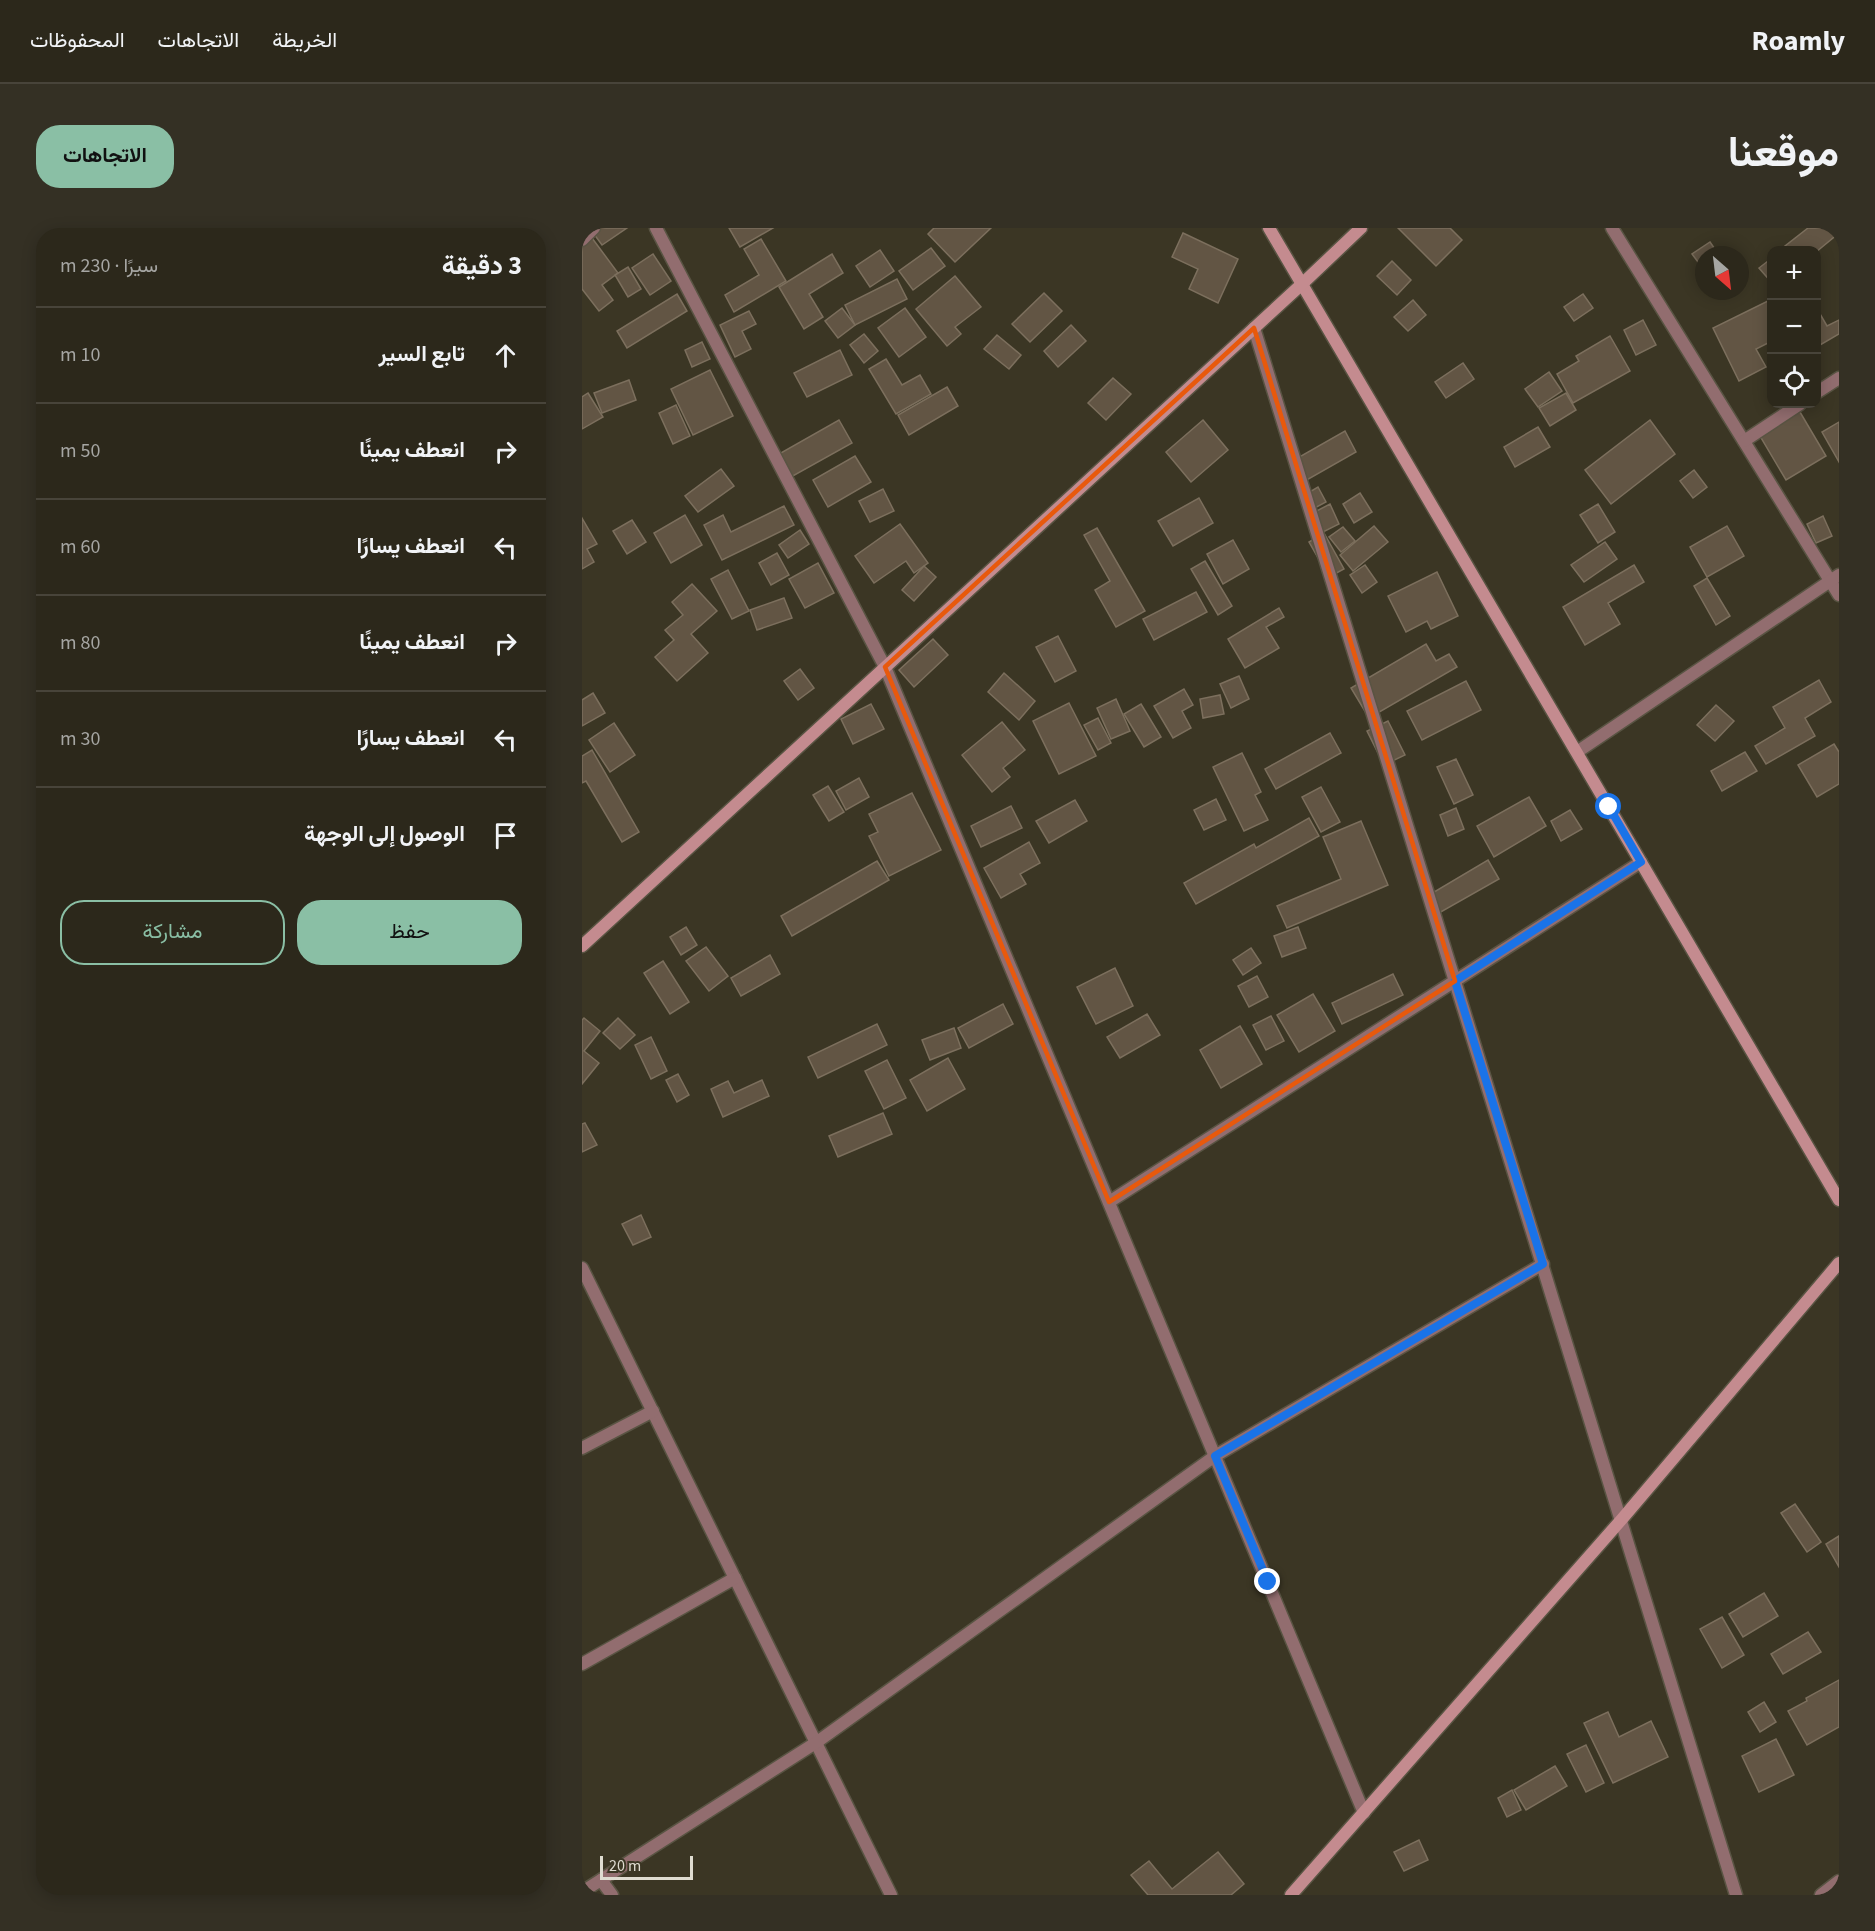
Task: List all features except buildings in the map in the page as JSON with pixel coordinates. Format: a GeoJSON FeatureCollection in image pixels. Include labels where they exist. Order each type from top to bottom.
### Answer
{"type":"FeatureCollection","features":[{"type":"Feature","properties":{"kind":"street"},"geometry":{"type":"LineString","coordinates":[[582,240],[594,228]]}},
{"type":"Feature","properties":{"kind":"street"},"geometry":{"type":"LineString","coordinates":[[656,228],[885,667],[1364,1813]]}},
{"type":"Feature","properties":{"kind":"street"},"geometry":{"type":"LineString","coordinates":[[1269,228],[1839,1200]]}},
{"type":"Feature","properties":{"kind":"street"},"geometry":{"type":"LineString","coordinates":[[582,946],[1302,284],[1360,228]]}},
{"type":"Feature","properties":{"kind":"street"},"geometry":{"type":"LineString","coordinates":[[1612,228],[1744,441],[1835,578],[1839,595]]}},
{"type":"Feature","properties":{"kind":"street"},"geometry":{"type":"LineString","coordinates":[[1254,328],[1736,1895]]}},
{"type":"Feature","properties":{"kind":"street"},"geometry":{"type":"LineString","coordinates":[[1821,390],[1839,378]]}},
{"type":"Feature","properties":{"kind":"street"},"geometry":{"type":"LineString","coordinates":[[1744,441],[1794,408]]}},
{"type":"Feature","properties":{"kind":"street"},"geometry":{"type":"LineString","coordinates":[[1577,752],[1835,578]]}},
{"type":"Feature","properties":{"kind":"street"},"geometry":{"type":"LineString","coordinates":[[1109,1202],[1641,862]]}},
{"type":"Feature","properties":{"kind":"street"},"geometry":{"type":"LineString","coordinates":[[1297,1892],[1622,1519],[1839,1263]]}},
{"type":"Feature","properties":{"kind":"street"},"geometry":{"type":"LineString","coordinates":[[582,1892],[817,1742],[1215,1456],[1543,1264]]}},
{"type":"Feature","properties":{"kind":"street"},"geometry":{"type":"LineString","coordinates":[[582,1268],[891,1895]]}},
{"type":"Feature","properties":{"kind":"street"},"geometry":{"type":"LineString","coordinates":[[582,1448],[653,1411]]}},
{"type":"Feature","properties":{"kind":"street"},"geometry":{"type":"LineString","coordinates":[[582,1664],[735,1578]]}},
{"type":"Feature","properties":{"kind":"street"},"geometry":{"type":"LineString","coordinates":[[601,1880],[612,1895]]}},
{"type":"Feature","properties":{"kind":"street"},"geometry":{"type":"LineString","coordinates":[[1821,1895],[1839,1881]]}},
{"type":"Feature","properties":{"kind":"highlighted area"},"geometry":{"type":"Polygon","coordinates":[[[1254,328],[1455,981],[1109,1202],[885,667],[1254,328]]]}},
{"type":"Feature","properties":{"kind":"route"},"geometry":{"type":"LineString","coordinates":[[1268,1582],[1215,1456],[1543,1264],[1455,981],[1641,862],[1609,807]]}}]}
